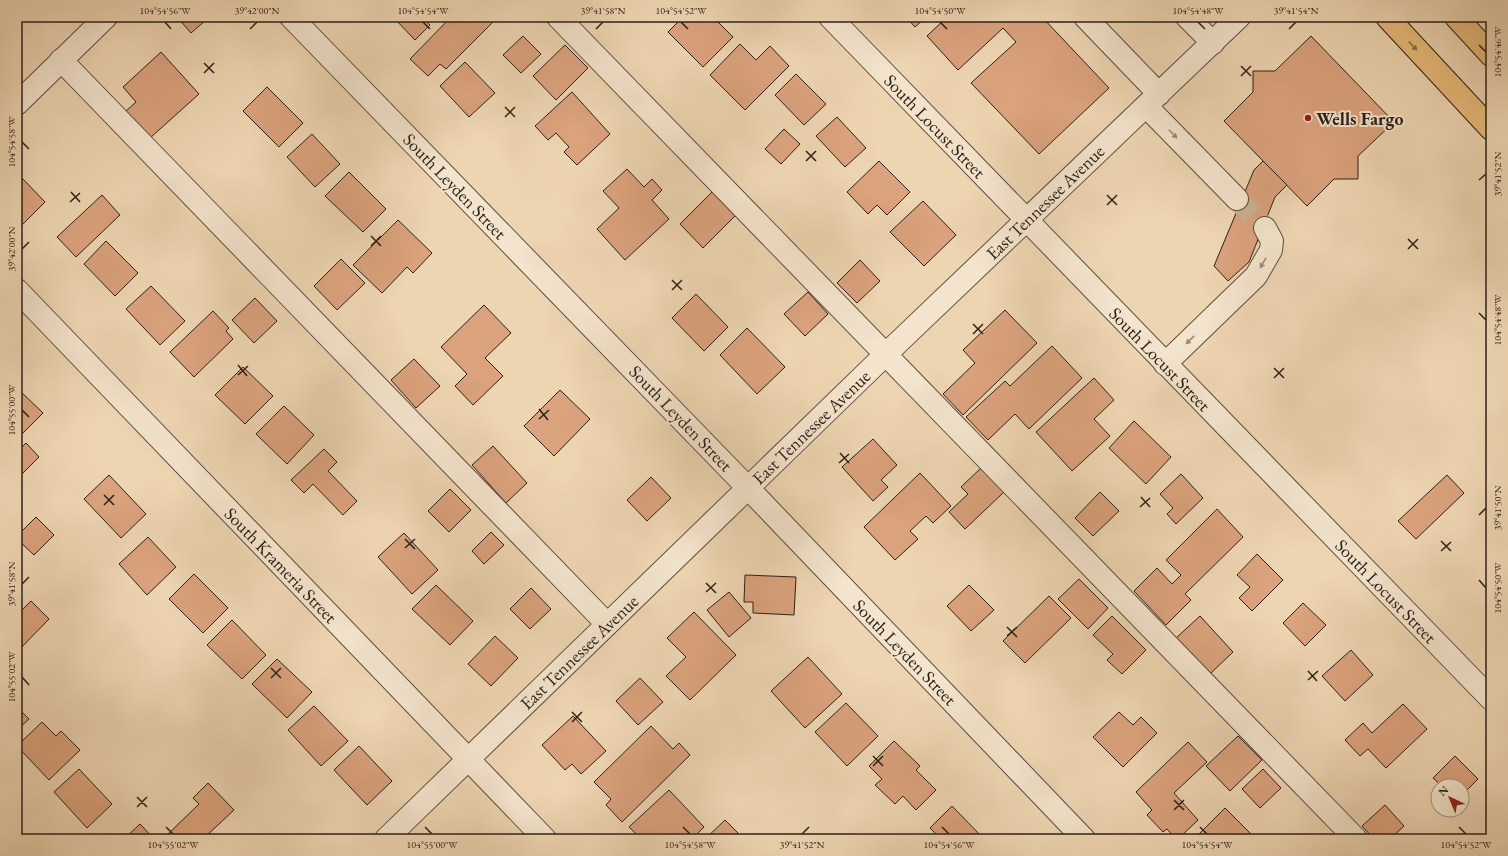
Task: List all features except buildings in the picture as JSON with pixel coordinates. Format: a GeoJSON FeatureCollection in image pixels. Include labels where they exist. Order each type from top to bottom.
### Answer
{"type":"FeatureCollection","features":[{"type":"Feature","properties":{"kind":"main road"},"geometry":{"type":"LineString","coordinates":[[1387,17],[1491,130]]}},
{"type":"Feature","properties":{"kind":"main road"},"geometry":{"type":"LineString","coordinates":[[1456,17],[1491,55]]}},
{"type":"Feature","properties":{"kind":"street"},"geometry":{"type":"LineString","coordinates":[[17,104],[106,17]]}},
{"type":"Feature","properties":{"kind":"street","name":"South Leyden Street"},"geometry":{"type":"LineString","coordinates":[[291,17],[748,488],[1084,839]]}},
{"type":"Feature","properties":{"kind":"street"},"geometry":{"type":"LineString","coordinates":[[558,17],[1356,839]]}},
{"type":"Feature","properties":{"kind":"street","name":"South Locust Street"},"geometry":{"type":"LineString","coordinates":[[830,17],[1491,700]]}},
{"type":"Feature","properties":{"kind":"street"},"geometry":{"type":"LineString","coordinates":[[1085,17],[1152,100],[1237,199]]}},
{"type":"Feature","properties":{"kind":"street"},"geometry":{"type":"LineString","coordinates":[[1187,17],[1213,43]]}},
{"type":"Feature","properties":{"kind":"street","name":"East Tennessee Avenue"},"geometry":{"type":"LineString","coordinates":[[386,839],[885,355],[1240,17]]}},
{"type":"Feature","properties":{"kind":"street"},"geometry":{"type":"LineString","coordinates":[[61,60],[607,624]]}},
{"type":"Feature","properties":{"kind":"street"},"geometry":{"type":"LineString","coordinates":[[1165,364],[1256,276],[1271,250],[1272,241],[1265,228]]}},
{"type":"Feature","properties":{"kind":"street","name":"South Krameria Street"},"geometry":{"type":"LineString","coordinates":[[17,290],[545,839]]}},
{"type":"Feature","properties":{"kind":"tunnel"},"geometry":{"type":"LineString","coordinates":[[1237,199],[1265,228]]}},
{"type":"Feature","properties":{"kind":"place","name":"Wells Fargo"},"geometry":{"type":"Point","coordinates":[1308,118]}}]}
